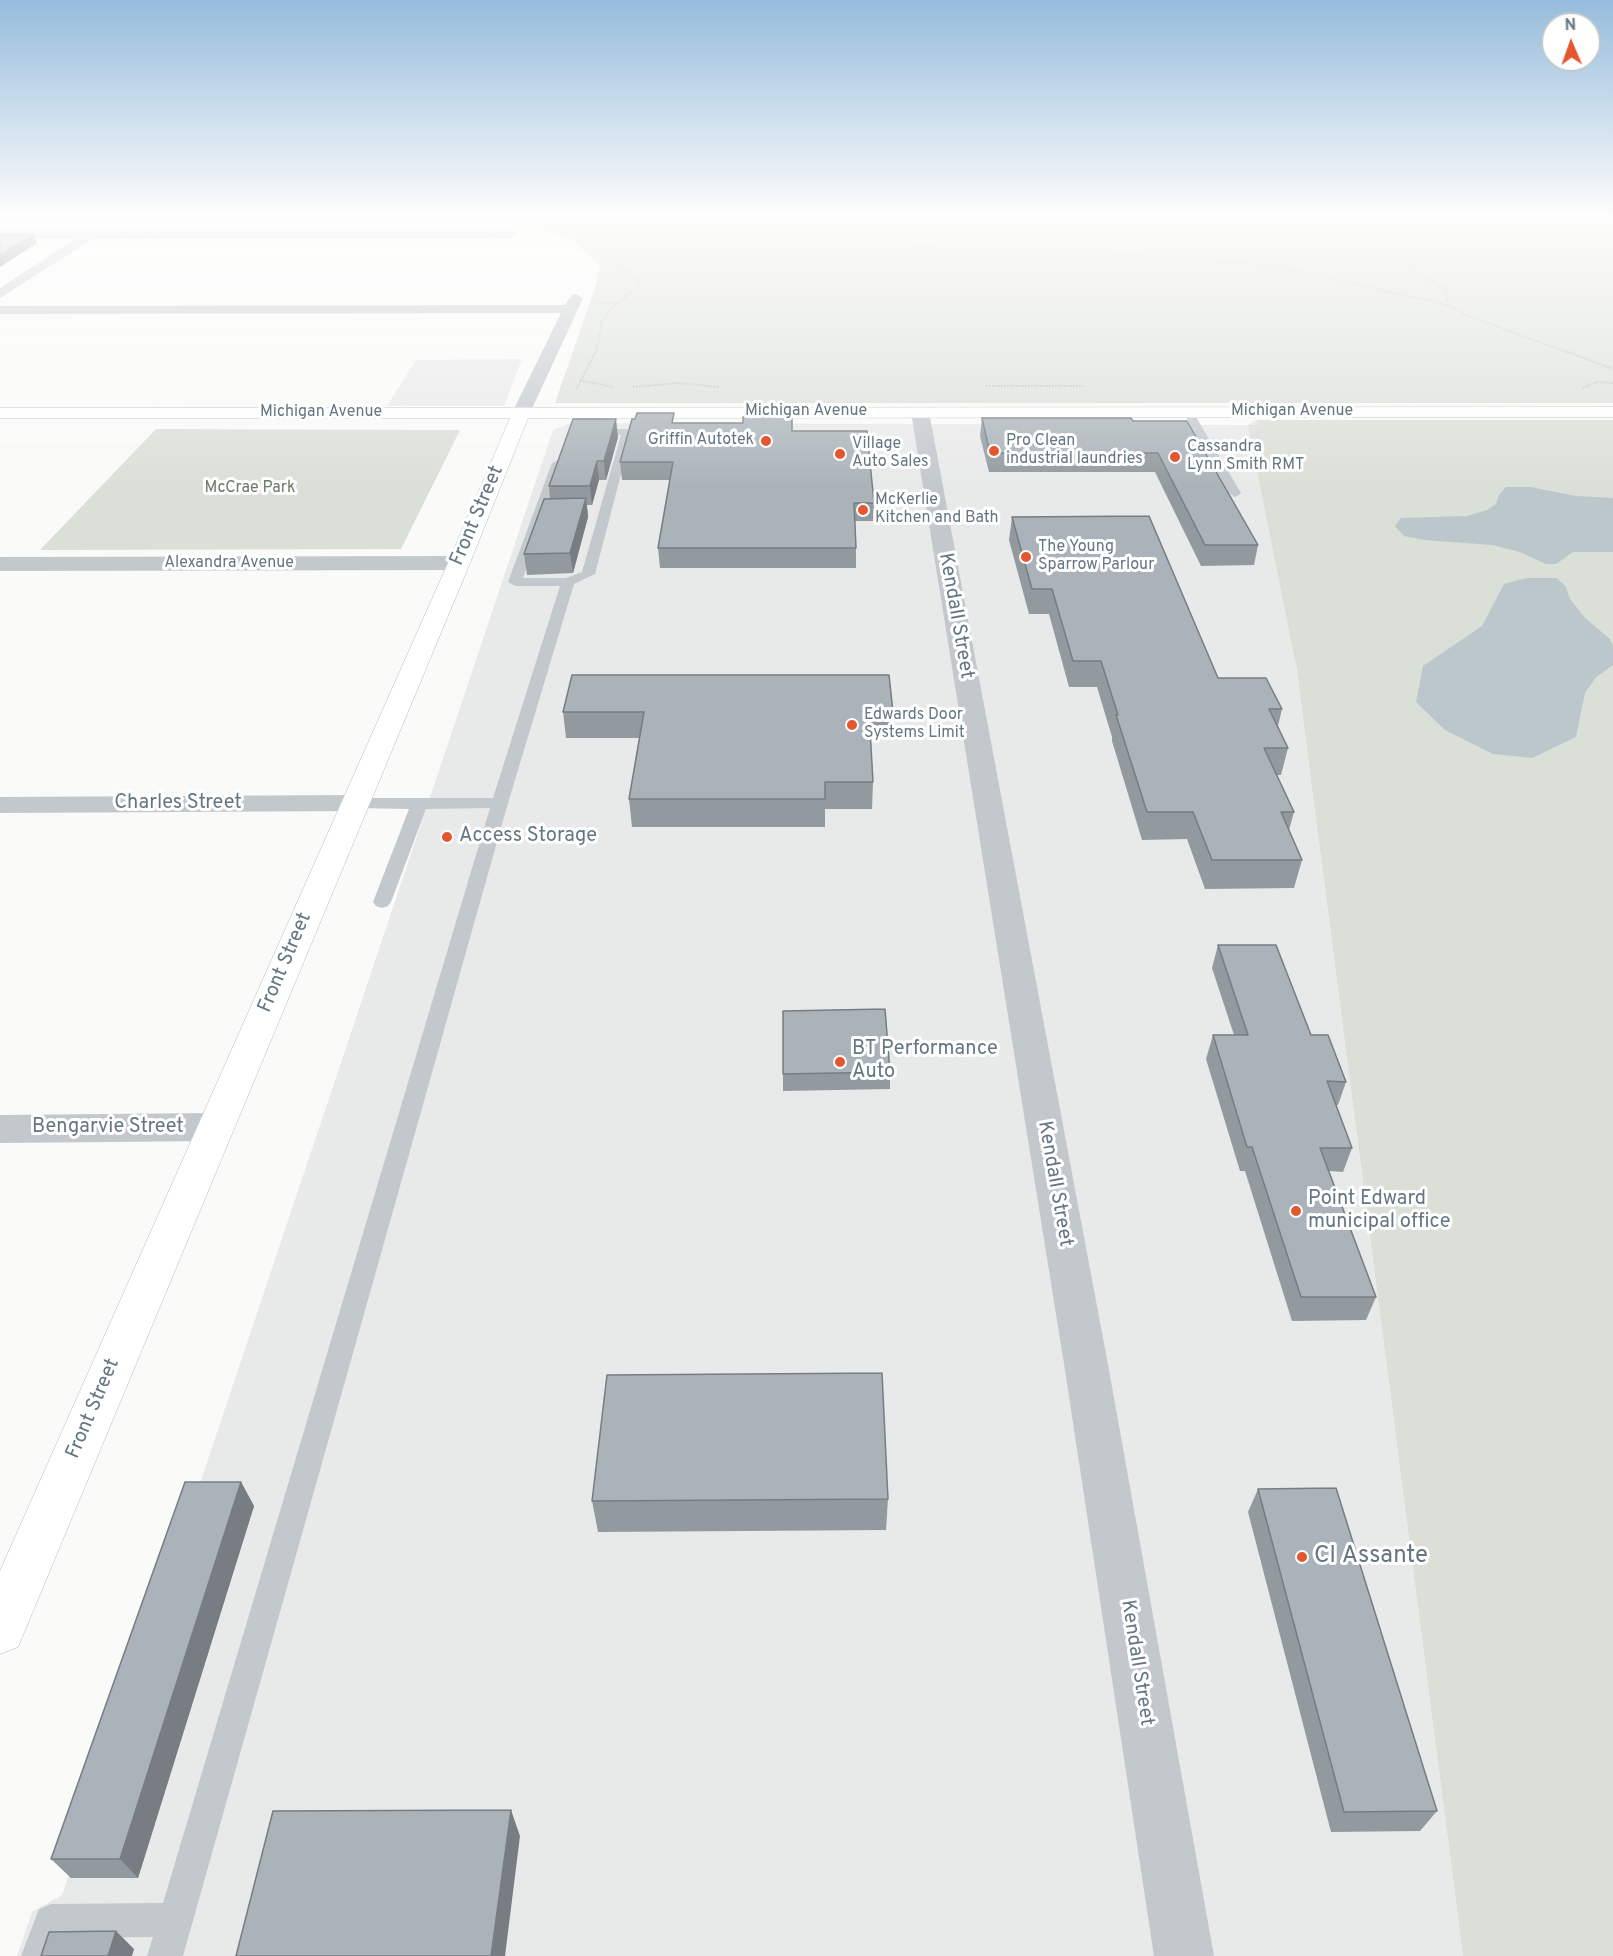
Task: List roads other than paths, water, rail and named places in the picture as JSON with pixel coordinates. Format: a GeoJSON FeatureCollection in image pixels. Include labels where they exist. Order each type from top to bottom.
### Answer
{"type":"FeatureCollection","features":[{"type":"Feature","properties":{"kind":"main road","name":"Front Street"},"geometry":{"type":"LineString","coordinates":[[0,1629],[459,563],[521,412]]}},
{"type":"Feature","properties":{"kind":"main road","name":"Michigan Avenue"},"geometry":{"type":"LineString","coordinates":[[0,413],[1613,412]]}},
{"type":"Feature","properties":{"kind":"street","name":"Front Street"},"geometry":{"type":"LineString","coordinates":[[0,310],[356,306]]}},
{"type":"Feature","properties":{"kind":"street","name":"Front Street"},"geometry":{"type":"LineString","coordinates":[[521,412],[573,306]]}},
{"type":"Feature","properties":{"kind":"street","name":"Kendall Street"},"geometry":{"type":"LineString","coordinates":[[920,412],[1085,1359],[1184,1956]]}},
{"type":"Feature","properties":{"kind":"street","name":"Alexandra Avenue"},"geometry":{"type":"LineString","coordinates":[[0,564],[459,563]]}},
{"type":"Feature","properties":{"kind":"street","name":"Charles Street"},"geometry":{"type":"LineString","coordinates":[[0,805],[355,803]]}},
{"type":"Feature","properties":{"kind":"street","name":"Bengarvie Street"},"geometry":{"type":"LineString","coordinates":[[0,1129],[215,1127]]}},
{"type":"Feature","properties":{"kind":"lane"},"geometry":{"type":"LineString","coordinates":[[1188,412],[1235,493]]}},
{"type":"Feature","properties":{"kind":"lane"},"geometry":{"type":"LineString","coordinates":[[562,452],[546,512],[515,582],[568,582],[588,574],[600,511],[627,432],[580,432]]}},
{"type":"Feature","properties":{"kind":"lane"},"geometry":{"type":"LineString","coordinates":[[165,1956],[500,803],[568,582]]}},
{"type":"Feature","properties":{"kind":"lane"},"geometry":{"type":"LineString","coordinates":[[355,803],[500,803]]}},
{"type":"Feature","properties":{"kind":"lane"},"geometry":{"type":"LineString","coordinates":[[382,902],[419,804]]}},
{"type":"Feature","properties":{"kind":"lane"},"geometry":{"type":"LineString","coordinates":[[39,1956],[51,1921],[175,1920]]}},
{"type":"Feature","properties":{"kind":"place","name":"Griffin Autotek"},"geometry":{"type":"Point","coordinates":[766,441]}},
{"type":"Feature","properties":{"kind":"place","name":"Pro Clean industrial laundries"},"geometry":{"type":"Point","coordinates":[994,451]}},
{"type":"Feature","properties":{"kind":"place","name":"Village Auto Sales"},"geometry":{"type":"Point","coordinates":[840,454]}},
{"type":"Feature","properties":{"kind":"place","name":"Cassandra Lynn Smith RMT"},"geometry":{"type":"Point","coordinates":[1175,457]}},
{"type":"Feature","properties":{"kind":"place","name":"McKerlie Kitchen and Bath"},"geometry":{"type":"Point","coordinates":[863,510]}},
{"type":"Feature","properties":{"kind":"place","name":"The Young Sparrow Parlour"},"geometry":{"type":"Point","coordinates":[1026,557]}},
{"type":"Feature","properties":{"kind":"place","name":"Edwards Door Systems Limit"},"geometry":{"type":"Point","coordinates":[852,725]}},
{"type":"Feature","properties":{"kind":"place","name":"Access Storage"},"geometry":{"type":"Point","coordinates":[447,837]}},
{"type":"Feature","properties":{"kind":"place","name":"BT Performance Auto"},"geometry":{"type":"Point","coordinates":[840,1062]}},
{"type":"Feature","properties":{"kind":"place","name":"Point Edward municipal office"},"geometry":{"type":"Point","coordinates":[1296,1211]}},
{"type":"Feature","properties":{"kind":"place","name":"CI Assante"},"geometry":{"type":"Point","coordinates":[1302,1557]}},
{"type":"Feature","properties":{"kind":"park label","name":"McCrae Park"},"geometry":{"type":"Point","coordinates":[250,489]}}]}
